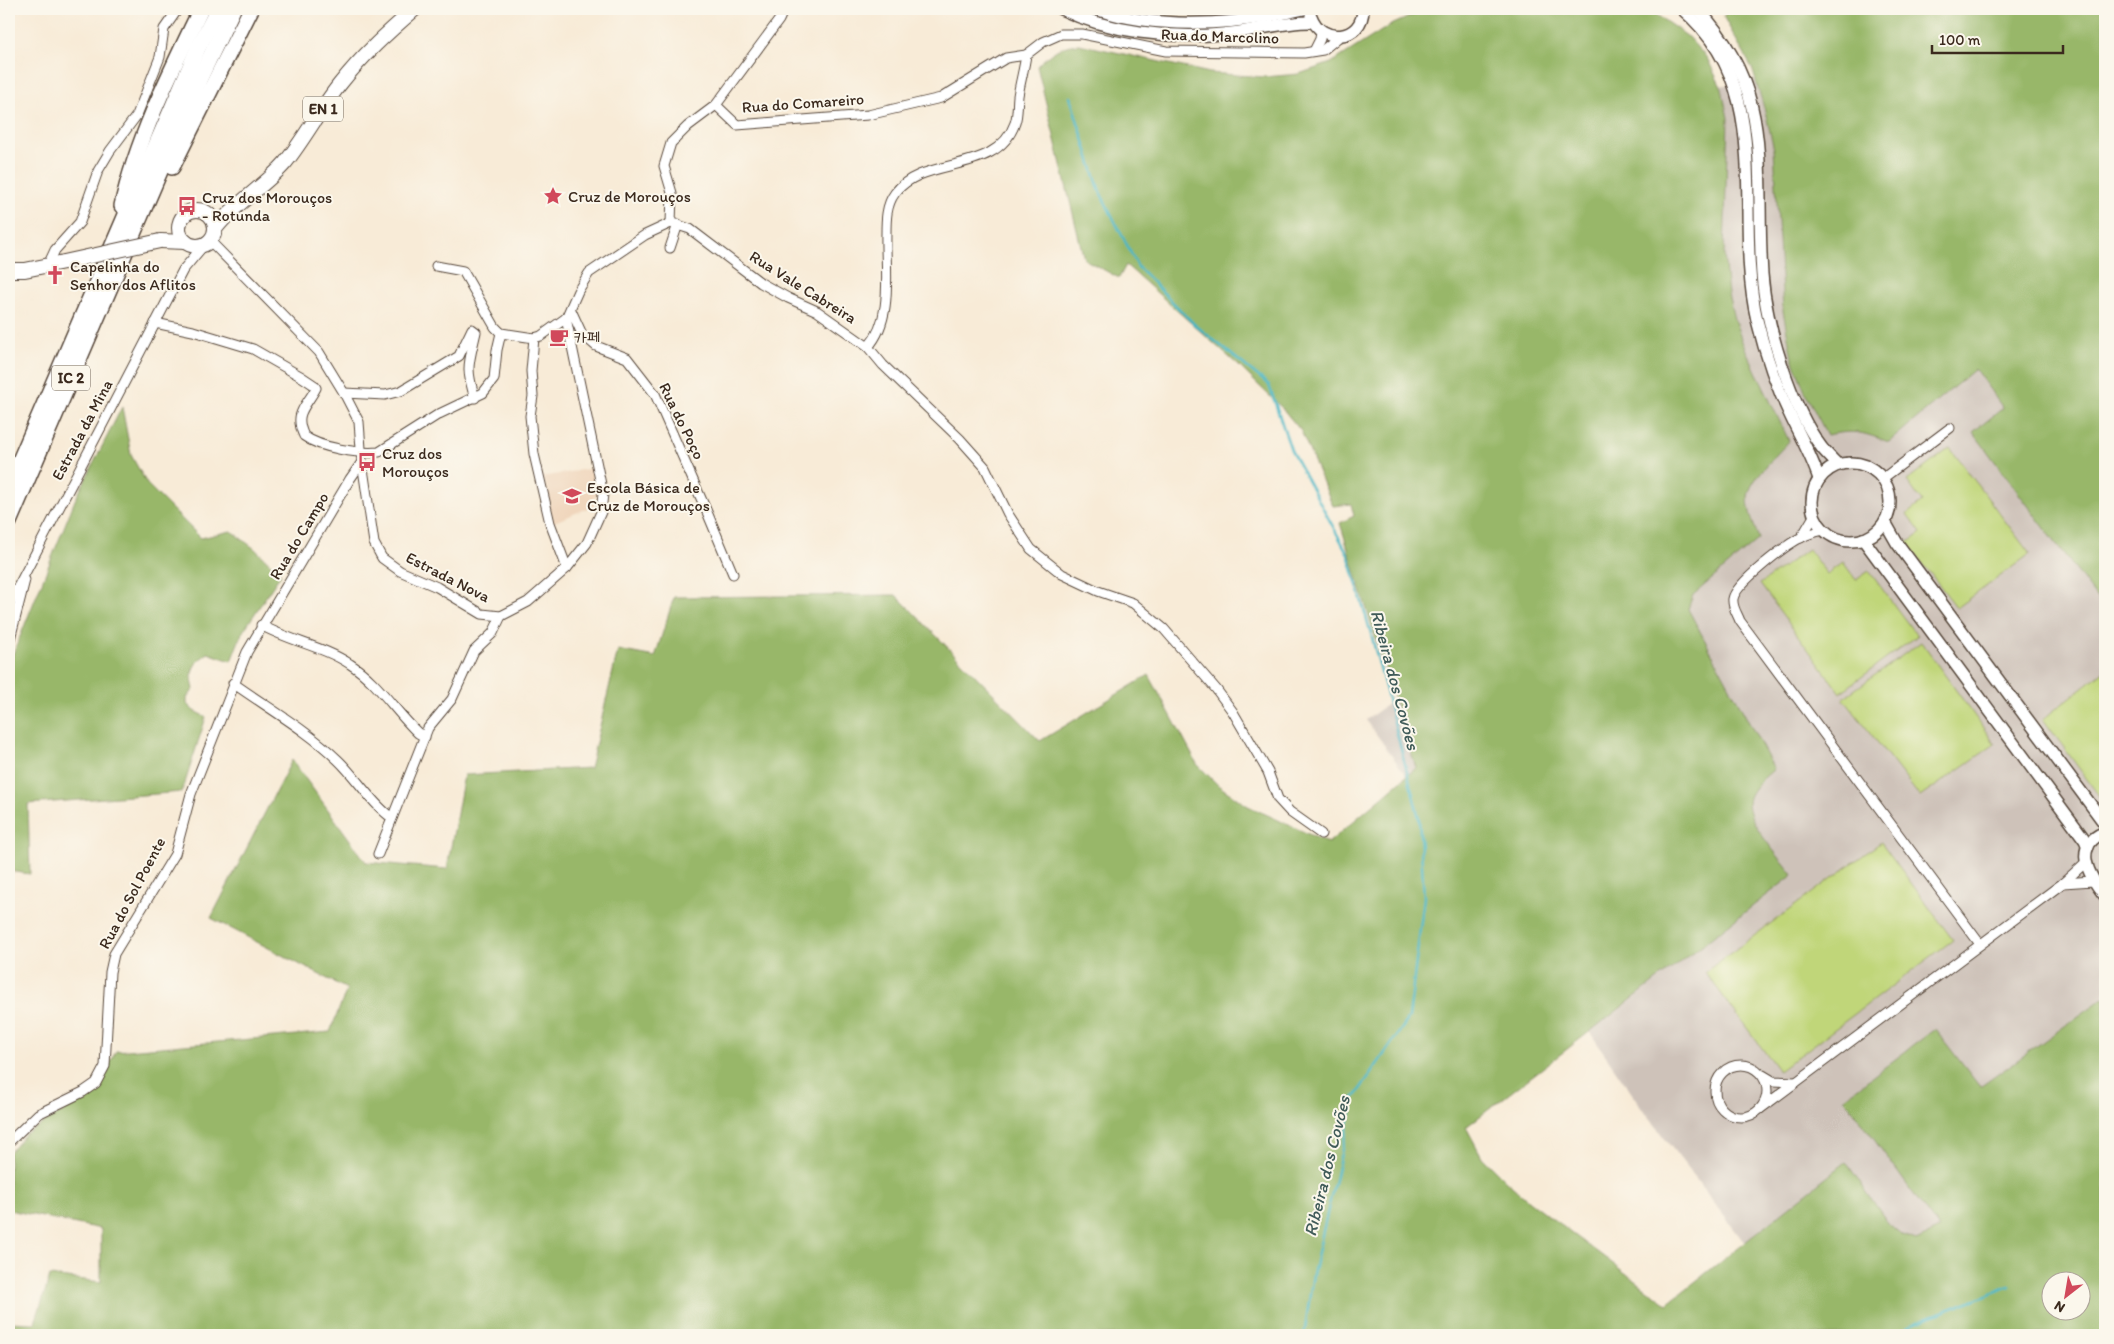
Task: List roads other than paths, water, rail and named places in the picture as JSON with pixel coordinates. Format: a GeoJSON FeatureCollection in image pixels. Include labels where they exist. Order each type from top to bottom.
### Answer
{"type":"FeatureCollection","features":[{"type":"Feature","properties":{"kind":"highway"},"geometry":{"type":"LineString","coordinates":[[112,246],[136,158],[184,43],[201,9]]}},
{"type":"Feature","properties":{"kind":"highway","name":"IC 2"},"geometry":{"type":"LineString","coordinates":[[9,486],[198,48],[225,9]]}},
{"type":"Feature","properties":{"kind":"highway","name":"IC 2"},"geometry":{"type":"LineString","coordinates":[[9,522],[216,42],[225,9]]}},
{"type":"Feature","properties":{"kind":"highway"},"geometry":{"type":"LineString","coordinates":[[133,235],[190,133],[251,9]]}},
{"type":"Feature","properties":{"kind":"main road","name":"EN 1"},"geometry":{"type":"LineString","coordinates":[[9,270],[64,262],[160,241],[187,243],[193,246],[210,238],[233,210],[265,184],[295,151],[338,86],[366,52],[415,9]]}},
{"type":"Feature","properties":{"kind":"main road","name":"EN 1"},"geometry":{"type":"LineString","coordinates":[[160,241],[179,228],[180,222],[187,213],[199,210],[209,214],[233,210]]}},
{"type":"Feature","properties":{"kind":"main road"},"geometry":{"type":"LineString","coordinates":[[209,214],[215,223],[210,238]]}},
{"type":"Feature","properties":{"kind":"main road"},"geometry":{"type":"LineString","coordinates":[[179,228],[187,243]]}},
{"type":"Feature","properties":{"kind":"street"},"geometry":{"type":"LineString","coordinates":[[48,265],[55,250],[80,222],[98,171],[110,151],[137,115],[160,57],[164,29],[178,9]]}},
{"type":"Feature","properties":{"kind":"street"},"geometry":{"type":"LineString","coordinates":[[670,248],[675,223],[672,193],[664,166],[671,143],[688,126],[716,105],[774,27],[784,9]]}},
{"type":"Feature","properties":{"kind":"street"},"geometry":{"type":"LineString","coordinates":[[1061,9],[1104,24],[1144,32],[1183,36],[1317,26],[1334,36],[1340,36],[1354,30],[1361,22],[1367,10]]}},
{"type":"Feature","properties":{"kind":"street"},"geometry":{"type":"LineString","coordinates":[[1095,9],[1146,21],[1184,24],[1247,19],[1304,9]]}},
{"type":"Feature","properties":{"kind":"street"},"geometry":{"type":"LineString","coordinates":[[1311,9],[1320,39],[1314,51]]}},
{"type":"Feature","properties":{"kind":"street"},"geometry":{"type":"LineString","coordinates":[[1682,9],[1704,32],[1718,52],[1737,97],[1746,138],[1750,277],[1757,319],[1771,368],[1790,416],[1811,455],[1819,479]]}},
{"type":"Feature","properties":{"kind":"street"},"geometry":{"type":"LineString","coordinates":[[1698,9],[1713,25],[1729,47],[1749,93],[1758,138],[1763,282],[1768,316],[1782,366],[1814,434],[1822,448],[1838,465]]}},
{"type":"Feature","properties":{"kind":"street","name":"Rua do Marcolino"},"geometry":{"type":"LineString","coordinates":[[1026,55],[1044,42],[1061,34],[1082,34],[1166,51],[1304,53],[1328,47],[1340,36]]}},
{"type":"Feature","properties":{"kind":"street"},"geometry":{"type":"LineString","coordinates":[[868,347],[878,337],[883,318],[886,282],[886,214],[895,194],[910,179],[982,157],[1003,143],[1015,123],[1026,55]]}},
{"type":"Feature","properties":{"kind":"street","name":"Rua do Comareiro"},"geometry":{"type":"LineString","coordinates":[[716,105],[737,125],[868,114],[941,98],[1006,58],[1026,55]]}},
{"type":"Feature","properties":{"kind":"street"},"geometry":{"type":"LineString","coordinates":[[436,266],[463,270],[495,328],[501,333],[534,338],[568,314],[578,291],[590,273],[645,235],[675,223]]}},
{"type":"Feature","properties":{"kind":"street","name":"Rua Vale Cabreira"},"geometry":{"type":"LineString","coordinates":[[675,223],[690,229],[709,242],[760,282],[788,298],[817,311],[868,347],[882,365],[960,439],[985,466],[1008,514],[1031,549],[1062,574],[1098,591],[1133,603],[1164,630],[1216,689],[1233,712],[1268,772],[1278,799],[1290,812],[1322,834]]}},
{"type":"Feature","properties":{"kind":"street","name":"Estrada da Mina"},"geometry":{"type":"LineString","coordinates":[[9,604],[183,270],[210,238]]}},
{"type":"Feature","properties":{"kind":"street","name":"Estrada Nova"},"geometry":{"type":"LineString","coordinates":[[210,238],[319,352],[344,394],[359,422],[362,462],[374,543],[382,558],[400,572],[437,587],[482,614],[501,616],[528,602],[567,568],[586,543],[601,512],[603,494],[568,314]]}},
{"type":"Feature","properties":{"kind":"street","name":"Estrada da Mina"},"geometry":{"type":"LineString","coordinates":[[183,270],[187,243]]}},
{"type":"Feature","properties":{"kind":"street","name":"Rua do Poço"},"geometry":{"type":"LineString","coordinates":[[568,314],[582,334],[596,346],[627,358],[655,394],[708,512],[733,574]]}},
{"type":"Feature","properties":{"kind":"street"},"geometry":{"type":"LineString","coordinates":[[155,323],[193,331],[253,349],[302,377],[316,388],[303,407],[300,416],[300,428],[304,436],[322,445],[362,452],[379,452],[439,414],[483,393],[494,379],[501,333]]}},
{"type":"Feature","properties":{"kind":"street"},"geometry":{"type":"LineString","coordinates":[[344,394],[385,395],[401,391],[459,356],[472,329],[476,332],[468,368],[468,378],[476,398]]}},
{"type":"Feature","properties":{"kind":"street"},"geometry":{"type":"LineString","coordinates":[[534,338],[531,371],[533,396],[530,416],[534,454],[550,523],[567,568]]}},
{"type":"Feature","properties":{"kind":"street"},"geometry":{"type":"LineString","coordinates":[[1882,479],[1950,428]]}},
{"type":"Feature","properties":{"kind":"street","name":"Rua do Campo"},"geometry":{"type":"LineString","coordinates":[[261,625],[362,462]]}},
{"type":"Feature","properties":{"kind":"street"},"geometry":{"type":"LineString","coordinates":[[1852,463],[1865,465],[1876,472],[1882,479],[1890,496],[1890,509],[1885,522],[1879,529],[1863,539],[1842,540],[1824,530],[1814,516],[1812,503],[1814,490],[1819,479],[1828,470],[1838,465],[1852,463]]}},
{"type":"Feature","properties":{"kind":"street"},"geometry":{"type":"LineString","coordinates":[[1801,538],[1814,516]]}},
{"type":"Feature","properties":{"kind":"street"},"geometry":{"type":"LineString","coordinates":[[1885,522],[1897,543],[2105,824]]}},
{"type":"Feature","properties":{"kind":"street"},"geometry":{"type":"LineString","coordinates":[[1824,530],[1801,538],[1747,578],[1737,588],[1733,598],[1734,608],[1740,620],[1980,944]]}},
{"type":"Feature","properties":{"kind":"street"},"geometry":{"type":"LineString","coordinates":[[1863,539],[2076,827],[2088,847]]}},
{"type":"Feature","properties":{"kind":"street"},"geometry":{"type":"LineString","coordinates":[[9,643],[27,571]]}},
{"type":"Feature","properties":{"kind":"street"},"geometry":{"type":"LineString","coordinates":[[378,854],[432,722],[452,699],[474,651],[492,633],[501,616]]}},
{"type":"Feature","properties":{"kind":"street"},"geometry":{"type":"LineString","coordinates":[[261,625],[351,664],[373,683],[418,733],[426,737]]}},
{"type":"Feature","properties":{"kind":"street","name":"Rua do Sol Poente"},"geometry":{"type":"LineString","coordinates":[[9,1142],[38,1114],[83,1092],[96,1082],[105,1066],[110,972],[114,954],[174,854],[191,794],[233,683],[261,625]]}},
{"type":"Feature","properties":{"kind":"street"},"geometry":{"type":"LineString","coordinates":[[233,683],[339,760],[386,814],[392,818]]}},
{"type":"Feature","properties":{"kind":"street"},"geometry":{"type":"LineString","coordinates":[[2105,832],[2093,840],[2088,847],[2085,863],[2093,881],[2105,896]]}},
{"type":"Feature","properties":{"kind":"street"},"geometry":{"type":"LineString","coordinates":[[1795,1082],[1773,1082],[1753,1068],[1745,1065],[1736,1065],[1725,1070],[1719,1076],[1715,1084],[1715,1094],[1717,1102],[1726,1112],[1744,1117],[1752,1114],[2063,883],[2085,863]]}},
{"type":"Feature","properties":{"kind":"street"},"geometry":{"type":"LineString","coordinates":[[2063,883],[2093,881]]}},
{"type":"Feature","properties":{"kind":"street"},"geometry":{"type":"LineString","coordinates":[[1760,1109],[1765,1101],[1767,1092],[1761,1073]]}},
{"type":"Feature","properties":{"kind":"waterway","name":"Ribeira dos Covões"},"geometry":{"type":"LineString","coordinates":[[1070,97],[1100,192],[1138,267],[1194,324],[1269,385],[1291,450],[1348,554],[1373,641],[1419,818],[1424,897],[1409,1018],[1354,1098],[1313,1274],[1304,1335]]}},
{"type":"Feature","properties":{"kind":"waterway"},"geometry":{"type":"LineString","coordinates":[[1896,1335],[1916,1322],[2010,1286]]}},
{"type":"Feature","properties":{"kind":"place","name":"Cruz de Morouços"},"geometry":{"type":"Point","coordinates":[553,196]}},
{"type":"Feature","properties":{"kind":"place","name":"Cruz dos Morouços - Rotunda"},"geometry":{"type":"Point","coordinates":[187,206]}},
{"type":"Feature","properties":{"kind":"place","name":"Capelinha do Senhor dos Aflitos"},"geometry":{"type":"Point","coordinates":[55,275]}},
{"type":"Feature","properties":{"kind":"place","name":"카페"},"geometry":{"type":"Point","coordinates":[559,337]}},
{"type":"Feature","properties":{"kind":"place","name":"Cruz dos Morouços"},"geometry":{"type":"Point","coordinates":[367,462]}},
{"type":"Feature","properties":{"kind":"place","name":"Escola Básica de Cruz de Morouços"},"geometry":{"type":"Point","coordinates":[572,496]}}]}
